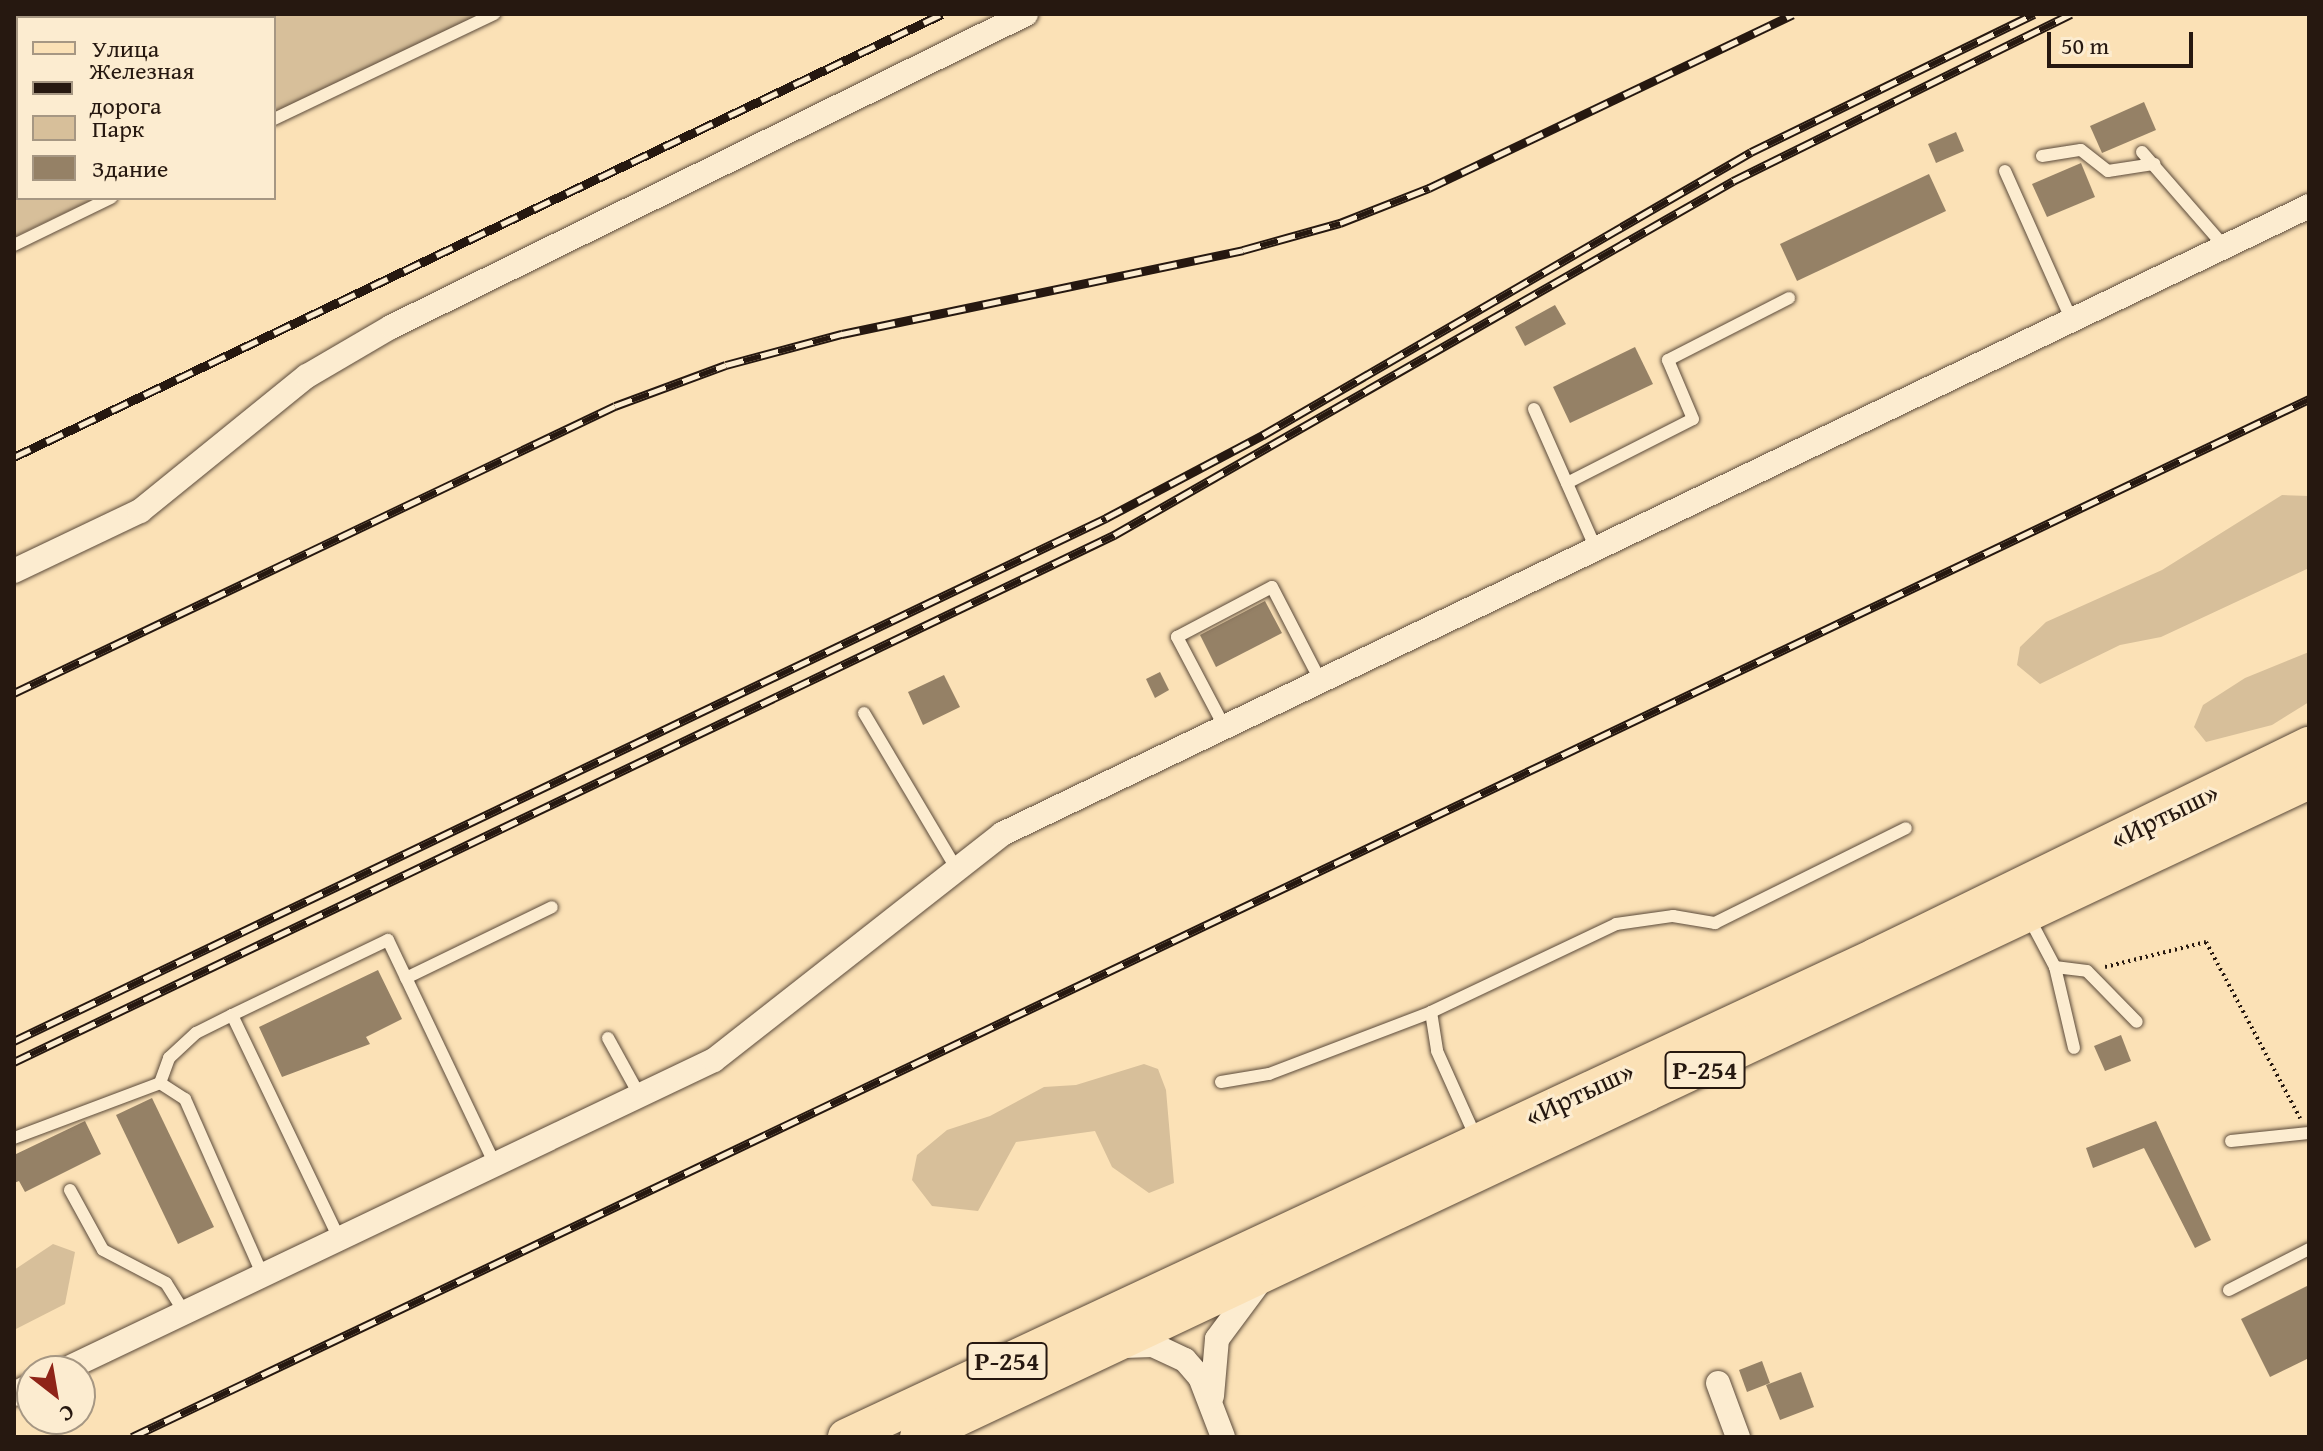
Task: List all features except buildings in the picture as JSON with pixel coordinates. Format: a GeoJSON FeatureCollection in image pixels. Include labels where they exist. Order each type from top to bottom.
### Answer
{"type":"FeatureCollection","features":[{"type":"Feature","properties":{"kind":"main road","name":"«Иртыш»"},"geometry":{"type":"LineString","coordinates":[[846,1437],[1876,956],[2309,745]]}},
{"type":"Feature","properties":{"kind":"main road","name":"«Иртыш»"},"geometry":{"type":"LineString","coordinates":[[918,1437],[2309,781]]}},
{"type":"Feature","properties":{"kind":"street"},"geometry":{"type":"LineString","coordinates":[[14,571],[140,511],[307,376],[391,327],[1026,14]]}},
{"type":"Feature","properties":{"kind":"street"},"geometry":{"type":"LineString","coordinates":[[96,1355],[642,1099],[756,1032],[955,866],[1002,834],[2309,206]]}},
{"type":"Feature","properties":{"kind":"street"},"geometry":{"type":"LineString","coordinates":[[1213,1407],[1217,1339],[1230,1315],[1267,1275]]}},
{"type":"Feature","properties":{"kind":"street"},"geometry":{"type":"LineString","coordinates":[[1099,1352],[1142,1344],[1175,1353],[1200,1377],[1223,1437]]}},
{"type":"Feature","properties":{"kind":"street"},"geometry":{"type":"LineString","coordinates":[[1718,1383],[1738,1437]]}},
{"type":"Feature","properties":{"kind":"lane"},"geometry":{"type":"LineString","coordinates":[[276,118],[494,14]]}},
{"type":"Feature","properties":{"kind":"lane"},"geometry":{"type":"LineString","coordinates":[[2042,156],[2081,150],[2108,171],[2154,164]]}},
{"type":"Feature","properties":{"kind":"lane"},"geometry":{"type":"LineString","coordinates":[[2142,152],[2223,245]]}},
{"type":"Feature","properties":{"kind":"lane"},"geometry":{"type":"LineString","coordinates":[[2005,171],[2072,321]]}},
{"type":"Feature","properties":{"kind":"lane"},"geometry":{"type":"LineString","coordinates":[[14,245],[107,200]]}},
{"type":"Feature","properties":{"kind":"lane"},"geometry":{"type":"LineString","coordinates":[[1567,483],[1693,419],[1668,360],[1789,298]]}},
{"type":"Feature","properties":{"kind":"lane"},"geometry":{"type":"LineString","coordinates":[[1534,409],[1596,549]]}},
{"type":"Feature","properties":{"kind":"lane"},"geometry":{"type":"LineString","coordinates":[[1225,728],[1177,637],[1272,587],[1320,680]]}},
{"type":"Feature","properties":{"kind":"lane"},"geometry":{"type":"LineString","coordinates":[[864,713],[955,866]]}},
{"type":"Feature","properties":{"kind":"lane"},"geometry":{"type":"LineString","coordinates":[[1221,1082],[1269,1074],[1431,1012],[1616,924],[1673,916],[1715,923],[1756,907],[1906,828]]}},
{"type":"Feature","properties":{"kind":"lane"},"geometry":{"type":"LineString","coordinates":[[406,978],[552,907]]}},
{"type":"Feature","properties":{"kind":"lane"},"geometry":{"type":"LineString","coordinates":[[2028,916],[2055,967],[2074,1048]]}},
{"type":"Feature","properties":{"kind":"lane"},"geometry":{"type":"LineString","coordinates":[[14,1138],[160,1083],[169,1058],[196,1033],[388,940],[496,1166]]}},
{"type":"Feature","properties":{"kind":"lane"},"geometry":{"type":"LineString","coordinates":[[2055,967],[2087,971],[2137,1022]]}},
{"type":"Feature","properties":{"kind":"lane"},"geometry":{"type":"LineString","coordinates":[[1431,1012],[1437,1051],[1477,1140]]}},
{"type":"Feature","properties":{"kind":"lane"},"geometry":{"type":"LineString","coordinates":[[232,1015],[340,1240]]}},
{"type":"Feature","properties":{"kind":"lane"},"geometry":{"type":"LineString","coordinates":[[608,1038],[642,1099]]}},
{"type":"Feature","properties":{"kind":"lane"},"geometry":{"type":"LineString","coordinates":[[160,1083],[185,1099],[263,1276]]}},
{"type":"Feature","properties":{"kind":"lane"},"geometry":{"type":"LineString","coordinates":[[2231,1141],[2308,1132]]}},
{"type":"Feature","properties":{"kind":"lane"},"geometry":{"type":"LineString","coordinates":[[70,1190],[103,1250],[166,1283],[185,1313]]}},
{"type":"Feature","properties":{"kind":"lane"},"geometry":{"type":"LineString","coordinates":[[2229,1290],[2309,1249]]}},
{"type":"Feature","properties":{"kind":"path"},"geometry":{"type":"LineString","coordinates":[[2087,971],[2206,942],[2308,1132]]}},
{"type":"Feature","properties":{"kind":"green space"},"geometry":{"type":"Polygon","coordinates":[[[14,14],[480,14],[276,112],[276,16],[16,16],[16,200],[92,200],[14,237],[14,14]]]}},
{"type":"Feature","properties":{"kind":"green space"},"geometry":{"type":"Polygon","coordinates":[[[2282,495],[2309,496],[2309,568],[2161,637],[2120,645],[2040,684],[2017,665],[2020,647],[2046,622],[2162,570],[2282,495]]]}},
{"type":"Feature","properties":{"kind":"green space"},"geometry":{"type":"Polygon","coordinates":[[[2309,652],[2309,702],[2272,725],[2206,742],[2194,727],[2203,705],[2245,678],[2309,652]]]}},
{"type":"Feature","properties":{"kind":"green space"},"geometry":{"type":"Polygon","coordinates":[[[1144,1064],[1158,1069],[1166,1090],[1174,1183],[1149,1193],[1112,1167],[1095,1131],[1016,1142],[978,1211],[932,1206],[912,1180],[917,1155],[947,1130],[990,1116],[1044,1087],[1076,1085],[1144,1064]]]}},
{"type":"Feature","properties":{"kind":"green space"},"geometry":{"type":"Polygon","coordinates":[[[53,1244],[75,1252],[65,1304],[14,1330],[14,1270],[53,1244]]]}},
{"type":"Feature","properties":{"kind":"railway"},"geometry":{"type":"LineString","coordinates":[[14,457],[942,14]]}},
{"type":"Feature","properties":{"kind":"railway"},"geometry":{"type":"LineString","coordinates":[[14,693],[615,406],[726,365],[842,334],[1243,250],[1340,223],[1429,188],[1793,14]]}},
{"type":"Feature","properties":{"kind":"railway"},"geometry":{"type":"LineString","coordinates":[[14,1041],[1106,518],[1263,435],[1751,152],[2034,14]]}},
{"type":"Feature","properties":{"kind":"railway"},"geometry":{"type":"LineString","coordinates":[[14,1062],[1114,535],[1733,181],[2071,14]]}},
{"type":"Feature","properties":{"kind":"railway"},"geometry":{"type":"LineString","coordinates":[[132,1437],[2309,399]]}}]}
